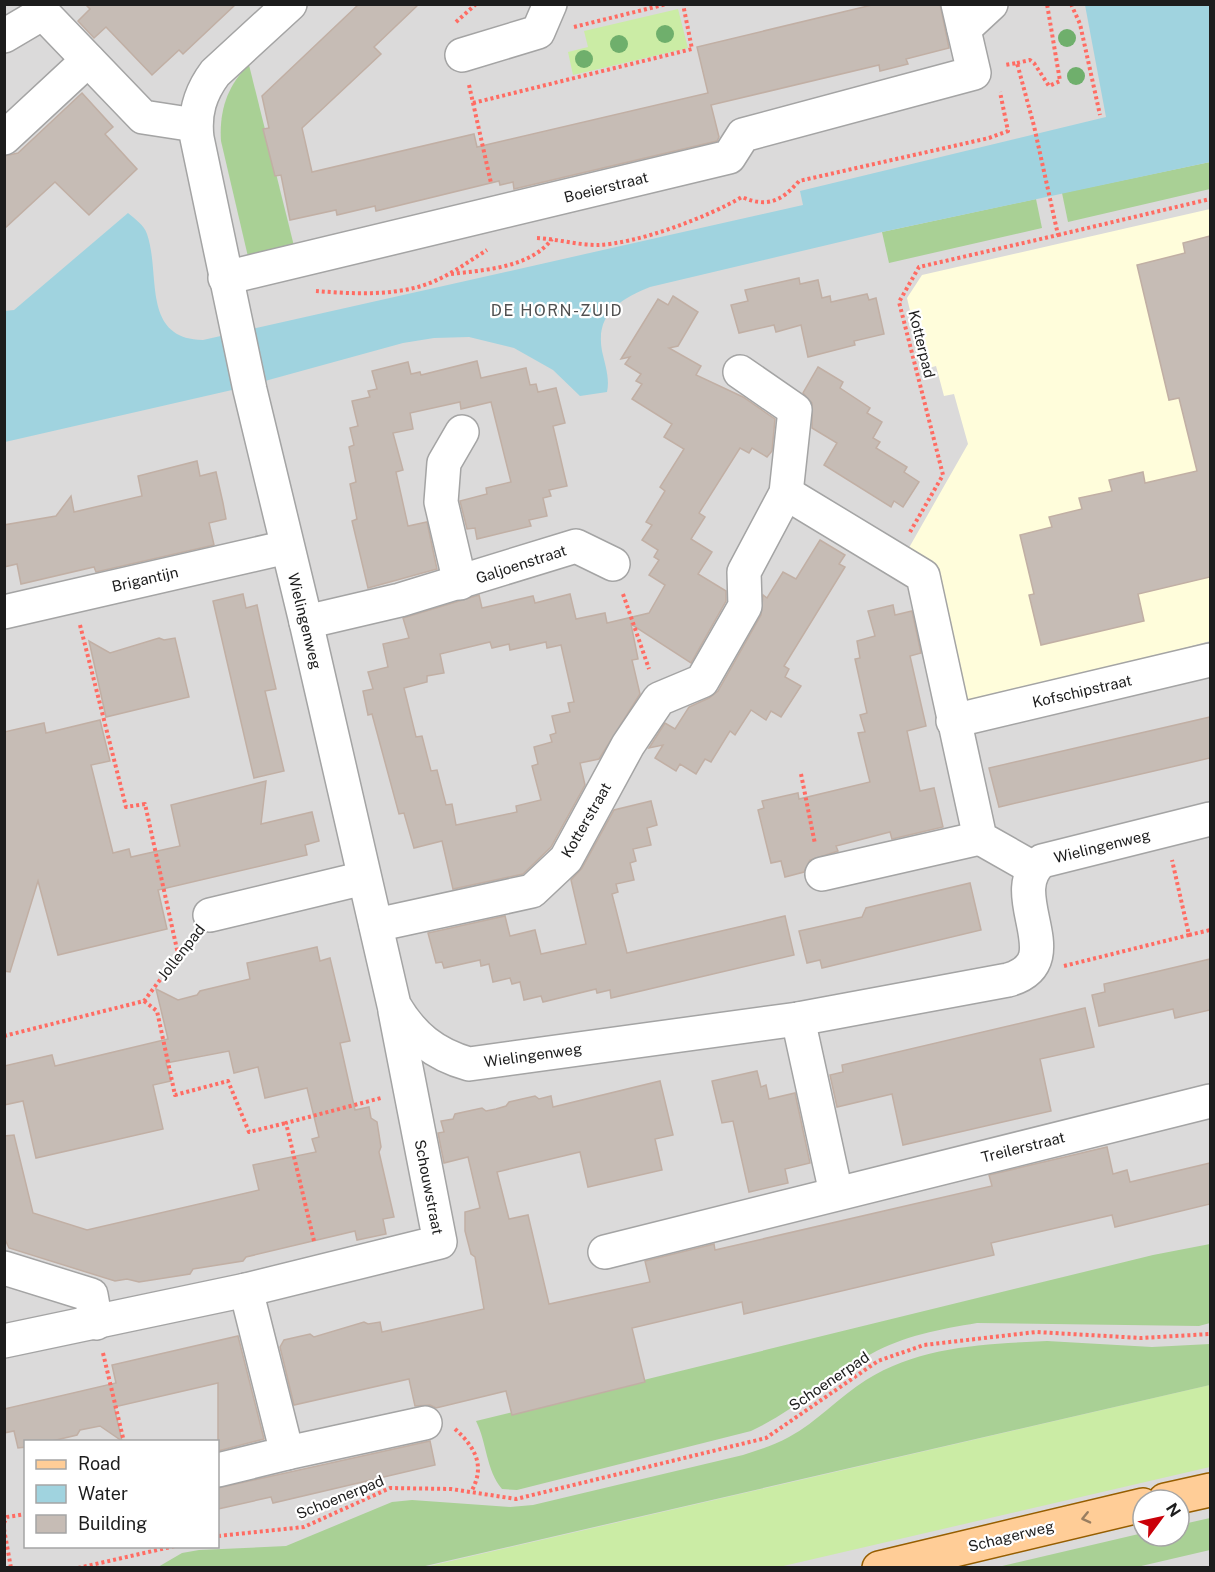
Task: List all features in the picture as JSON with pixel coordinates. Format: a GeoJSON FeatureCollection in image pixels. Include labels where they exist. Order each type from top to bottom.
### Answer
{"type":"FeatureCollection","features":[{"type":"Feature","properties":{"kind":"main road"},"geometry":{"type":"LineString","coordinates":[[1191,1494],[1210,1490]]}},
{"type":"Feature","properties":{"kind":"main road","name":"Schagerweg"},"geometry":{"type":"LineString","coordinates":[[879,1568],[1131,1508]]}},
{"type":"Feature","properties":{"kind":"street"},"geometry":{"type":"LineString","coordinates":[[225,278],[199,159],[195,125],[201,96],[215,73],[290,4]]}},
{"type":"Feature","properties":{"kind":"street"},"geometry":{"type":"LineString","coordinates":[[984,70],[961,17],[992,4]]}},
{"type":"Feature","properties":{"kind":"street"},"geometry":{"type":"LineString","coordinates":[[4,36],[42,9],[143,117],[195,125]]}},
{"type":"Feature","properties":{"kind":"street"},"geometry":{"type":"LineString","coordinates":[[462,55],[544,18]]}},
{"type":"Feature","properties":{"kind":"street"},"geometry":{"type":"LineString","coordinates":[[4,138],[88,60]]}},
{"type":"Feature","properties":{"kind":"street","name":"Boeierstraat"},"geometry":{"type":"LineString","coordinates":[[225,278],[729,157],[742,135],[984,70]]}},
{"type":"Feature","properties":{"kind":"street","name":"Wielingenweg"},"geometry":{"type":"LineString","coordinates":[[225,278],[394,1005],[405,1025],[427,1045],[469,1064],[798,1018],[1020,977]]}},
{"type":"Feature","properties":{"kind":"street"},"geometry":{"type":"LineString","coordinates":[[659,699],[702,681],[745,606],[744,572],[786,494],[795,410],[740,372]]}},
{"type":"Feature","properties":{"kind":"street","name":"Galjoenstraat"},"geometry":{"type":"LineString","coordinates":[[460,583],[441,502],[444,463],[462,432]]}},
{"type":"Feature","properties":{"kind":"street"},"geometry":{"type":"LineString","coordinates":[[786,494],[923,576],[980,838]]}},
{"type":"Feature","properties":{"kind":"street","name":"Galjoenstraat"},"geometry":{"type":"LineString","coordinates":[[306,622],[460,583],[576,546],[613,564]]}},
{"type":"Feature","properties":{"kind":"street","name":"Brigantijn"},"geometry":{"type":"LineString","coordinates":[[4,612],[287,547]]}},
{"type":"Feature","properties":{"kind":"street","name":"Kofschipstraat"},"geometry":{"type":"LineString","coordinates":[[953,721],[1210,660]]}},
{"type":"Feature","properties":{"kind":"street","name":"Kotterstraat"},"geometry":{"type":"LineString","coordinates":[[376,925],[532,891],[566,859],[628,745],[659,699]]}},
{"type":"Feature","properties":{"kind":"street","name":"Wielingenweg"},"geometry":{"type":"LineString","coordinates":[[1033,868],[1053,856],[1210,819]]}},
{"type":"Feature","properties":{"kind":"street"},"geometry":{"type":"LineString","coordinates":[[822,874],[980,838],[1033,868],[1028,879],[1027,892],[1037,942],[1036,955],[1030,968],[1020,977]]}},
{"type":"Feature","properties":{"kind":"street","name":"Jollenpad"},"geometry":{"type":"LineString","coordinates":[[210,915],[364,878]]}},
{"type":"Feature","properties":{"kind":"street","name":"Schouwstraat"},"geometry":{"type":"LineString","coordinates":[[4,1341],[246,1290],[440,1242],[394,1005]]}},
{"type":"Feature","properties":{"kind":"street"},"geometry":{"type":"LineString","coordinates":[[798,1018],[836,1193]]}},
{"type":"Feature","properties":{"kind":"street","name":"Treilerstraat"},"geometry":{"type":"LineString","coordinates":[[605,1252],[1210,1101]]}},
{"type":"Feature","properties":{"kind":"street"},"geometry":{"type":"LineString","coordinates":[[4,1268],[91,1295],[96,1323]]}},
{"type":"Feature","properties":{"kind":"street"},"geometry":{"type":"LineString","coordinates":[[246,1290],[287,1453]]}},
{"type":"Feature","properties":{"kind":"street"},"geometry":{"type":"LineString","coordinates":[[219,1470],[425,1423]]}},
{"type":"Feature","properties":{"kind":"path"},"geometry":{"type":"LineString","coordinates":[[472,103],[692,49],[683,4]]}},
{"type":"Feature","properties":{"kind":"path"},"geometry":{"type":"LineString","coordinates":[[529,237],[597,245],[629,239],[700,217],[742,196],[757,203],[775,201],[783,197],[799,181],[989,138],[1008,131],[984,70],[1030,60],[1049,86],[1060,81],[1047,4]]}},
{"type":"Feature","properties":{"kind":"path"},"geometry":{"type":"LineString","coordinates":[[1071,4],[1080,24],[1100,115]]}},
{"type":"Feature","properties":{"kind":"path"},"geometry":{"type":"LineString","coordinates":[[544,18],[582,25],[666,5]]}},
{"type":"Feature","properties":{"kind":"path"},"geometry":{"type":"LineString","coordinates":[[462,55],[498,213]]}},
{"type":"Feature","properties":{"kind":"path"},"geometry":{"type":"LineString","coordinates":[[1017,63],[1034,126],[1058,235]]}},
{"type":"Feature","properties":{"kind":"path","name":"Kotterpad"},"geometry":{"type":"LineString","coordinates":[[894,558],[943,475],[899,302],[919,267],[1210,199]]}},
{"type":"Feature","properties":{"kind":"path"},"geometry":{"type":"LineString","coordinates":[[449,274],[513,263],[540,252],[552,238]]}},
{"type":"Feature","properties":{"kind":"path"},"geometry":{"type":"LineString","coordinates":[[311,290],[369,292],[420,286],[449,274],[494,246]]}},
{"type":"Feature","properties":{"kind":"path"},"geometry":{"type":"LineString","coordinates":[[613,564],[659,699]]}},
{"type":"Feature","properties":{"kind":"path"},"geometry":{"type":"LineString","coordinates":[[72,595],[126,807],[145,804],[178,954]]}},
{"type":"Feature","properties":{"kind":"path"},"geometry":{"type":"LineString","coordinates":[[801,774],[822,874]]}},
{"type":"Feature","properties":{"kind":"path"},"geometry":{"type":"LineString","coordinates":[[1165,831],[1190,935]]}},
{"type":"Feature","properties":{"kind":"path","name":"Jollenpad"},"geometry":{"type":"LineString","coordinates":[[144,1001],[210,915]]}},
{"type":"Feature","properties":{"kind":"path"},"geometry":{"type":"LineString","coordinates":[[1020,977],[1210,930]]}},
{"type":"Feature","properties":{"kind":"path"},"geometry":{"type":"LineString","coordinates":[[4,1036],[144,1001],[157,1011],[175,1095],[228,1081],[249,1132],[409,1091]]}},
{"type":"Feature","properties":{"kind":"path"},"geometry":{"type":"LineString","coordinates":[[285,1123],[321,1271]]}},
{"type":"Feature","properties":{"kind":"path"},"geometry":{"type":"LineString","coordinates":[[96,1323],[124,1440]]}},
{"type":"Feature","properties":{"kind":"path","name":"Schoenerpad"},"geometry":{"type":"LineString","coordinates":[[219,1536],[304,1527],[390,1488],[471,1492],[516,1499],[766,1438],[878,1361],[924,1345],[1036,1332],[1141,1338],[1210,1334]]}},
{"type":"Feature","properties":{"kind":"path"},"geometry":{"type":"LineString","coordinates":[[425,1423],[446,1425],[455,1429],[477,1453],[477,1480],[471,1492]]}},
{"type":"Feature","properties":{"kind":"path"},"geometry":{"type":"LineString","coordinates":[[4,1523],[7,1517],[24,1514]]}},
{"type":"Feature","properties":{"kind":"path"},"geometry":{"type":"LineString","coordinates":[[4,1529],[11,1568]]}},
{"type":"Feature","properties":{"kind":"path"},"geometry":{"type":"LineString","coordinates":[[78,1568],[166,1548]]}},
{"type":"Feature","properties":{"kind":"shaded area"},"geometry":{"type":"Polygon","coordinates":[[[5,5],[1210,5],[1210,1567],[5,1568],[5,5]]]}},
{"type":"Feature","properties":{"kind":"shaded area"},"geometry":{"type":"Polygon","coordinates":[[[1210,209],[1210,641],[963,708],[906,553],[968,444],[954,394],[944,396],[936,366],[929,368],[923,365],[907,298],[922,275],[1210,209]]]}},
{"type":"Feature","properties":{"kind":"green space"},"geometry":{"type":"Polygon","coordinates":[[[678,9],[688,48],[573,75],[568,52],[588,47],[584,31],[678,9]]]}},
{"type":"Feature","properties":{"kind":"green space"},"geometry":{"type":"Polygon","coordinates":[[[249,65],[295,250],[249,261],[221,141],[221,120],[230,90],[249,65]]]}},
{"type":"Feature","properties":{"kind":"green space"},"geometry":{"type":"Polygon","coordinates":[[[1210,162],[1210,189],[1068,222],[1062,193],[1210,162]]]}},
{"type":"Feature","properties":{"kind":"green space"},"geometry":{"type":"Polygon","coordinates":[[[1036,199],[1042,228],[889,263],[882,232],[1036,199]]]}},
{"type":"Feature","properties":{"kind":"green space"},"geometry":{"type":"Polygon","coordinates":[[[1210,1244],[1210,1323],[1199,1326],[977,1323],[936,1331],[896,1342],[871,1354],[782,1414],[751,1431],[517,1490],[502,1489],[497,1482],[476,1421],[1153,1255],[1210,1244]]]}},
{"type":"Feature","properties":{"kind":"green space"},"geometry":{"type":"Polygon","coordinates":[[[1047,1341],[1152,1347],[1210,1344],[1210,1385],[421,1567],[158,1567],[182,1553],[199,1550],[286,1546],[392,1502],[412,1500],[510,1507],[533,1505],[743,1455],[789,1437],[866,1380],[908,1360],[954,1349],[1047,1341]]]}},
{"type":"Feature","properties":{"kind":"green space"},"geometry":{"type":"Polygon","coordinates":[[[1210,1385],[1210,1467],[779,1567],[421,1568],[1210,1385]]]}},
{"type":"Feature","properties":{"kind":"green space"},"geometry":{"type":"Polygon","coordinates":[[[1210,1518],[1210,1550],[1137,1567],[998,1567],[1131,1536],[1131,1548],[1191,1548],[1191,1522],[1210,1518]]]}},
{"type":"Feature","properties":{"kind":"water"},"geometry":{"type":"Polygon","coordinates":[[[1085,5],[1210,5],[1210,162],[882,232],[650,287],[620,303],[606,317],[601,338],[608,377],[607,392],[580,396],[553,370],[514,348],[469,337],[434,338],[403,343],[232,390],[5,442],[4,311],[14,310],[128,213],[142,225],[147,234],[157,302],[162,317],[170,329],[183,337],[203,340],[803,205],[800,191],[1106,117],[1085,5]]]}},
{"type":"Feature","properties":{"kind":"building"},"geometry":{"type":"Polygon","coordinates":[[[85,4],[236,4],[183,54],[179,50],[152,75],[106,27],[94,38],[78,21],[90,9],[85,4]]]}},
{"type":"Feature","properties":{"kind":"building"},"geometry":{"type":"Polygon","coordinates":[[[359,4],[419,4],[374,47],[381,54],[302,128],[312,172],[474,134],[477,147],[708,93],[697,47],[876,4],[940,4],[949,48],[906,59],[908,64],[880,71],[879,65],[711,105],[719,137],[717,141],[514,189],[513,182],[500,185],[499,181],[376,211],[375,206],[337,215],[336,210],[290,220],[281,175],[275,176],[263,129],[269,128],[262,96],[359,4]]]}},
{"type":"Feature","properties":{"kind":"building"},"geometry":{"type":"Polygon","coordinates":[[[82,93],[113,127],[105,134],[137,169],[89,215],[55,182],[4,229],[4,156],[18,153],[82,93]]]}},
{"type":"Feature","properties":{"kind":"building"},"geometry":{"type":"Polygon","coordinates":[[[1210,236],[1210,577],[1138,594],[1144,621],[1041,645],[1029,595],[1034,594],[1020,535],[1052,527],[1049,517],[1082,509],[1079,498],[1112,491],[1109,480],[1143,472],[1145,483],[1197,471],[1179,398],[1169,400],[1137,265],[1185,253],[1183,243],[1210,236]]]}},
{"type":"Feature","properties":{"kind":"building"},"geometry":{"type":"Polygon","coordinates":[[[799,278],[800,284],[818,280],[822,298],[830,296],[831,302],[867,294],[869,300],[876,298],[884,334],[854,341],[855,345],[808,357],[801,325],[776,332],[774,325],[739,333],[731,305],[748,301],[745,290],[799,278]]]}},
{"type":"Feature","properties":{"kind":"building"},"geometry":{"type":"Polygon","coordinates":[[[673,296],[698,312],[678,346],[669,348],[701,366],[696,375],[743,397],[775,419],[772,451],[767,457],[752,448],[749,453],[740,448],[699,513],[705,517],[691,539],[712,552],[698,574],[726,591],[726,601],[691,663],[631,624],[638,659],[632,660],[640,694],[599,759],[580,763],[585,785],[551,847],[523,874],[453,889],[442,841],[414,848],[404,813],[399,814],[372,714],[368,715],[363,691],[373,689],[368,672],[388,667],[383,644],[409,638],[403,618],[479,595],[482,608],[533,596],[535,603],[570,594],[576,619],[605,613],[607,623],[649,613],[665,585],[649,575],[659,560],[654,557],[658,550],[642,540],[652,525],[646,522],[665,491],[660,487],[684,449],[664,437],[672,424],[632,399],[642,384],[636,381],[641,374],[625,364],[630,357],[621,359],[658,299],[668,305],[673,296]],[[490,642],[440,654],[444,673],[427,676],[427,682],[404,688],[416,737],[422,736],[431,771],[437,770],[446,805],[452,804],[456,825],[517,812],[516,806],[541,800],[532,766],[538,764],[534,747],[552,742],[550,735],[556,733],[552,716],[570,712],[568,703],[574,702],[561,645],[547,648],[546,642],[510,650],[509,644],[492,648],[490,642]]]}},
{"type":"Feature","properties":{"kind":"building"},"geometry":{"type":"Polygon","coordinates":[[[477,361],[481,378],[526,368],[530,385],[536,384],[538,392],[556,388],[565,423],[553,426],[567,486],[549,490],[551,496],[543,498],[547,516],[529,520],[531,526],[477,539],[475,528],[467,529],[460,501],[487,494],[486,488],[511,482],[491,402],[461,409],[460,402],[410,413],[413,429],[393,433],[403,470],[396,472],[408,526],[427,522],[437,569],[368,588],[352,521],[357,519],[350,484],[356,482],[349,447],[354,445],[350,428],[358,426],[352,401],[370,397],[368,391],[377,389],[372,371],[408,362],[411,374],[420,372],[421,375],[477,361]]]}},
{"type":"Feature","properties":{"kind":"building"},"geometry":{"type":"Polygon","coordinates":[[[818,367],[843,382],[840,388],[870,408],[867,413],[882,422],[873,438],[880,442],[876,448],[907,467],[904,472],[919,482],[903,507],[894,501],[891,507],[824,465],[837,443],[812,428],[812,403],[803,393],[818,367]]]}},
{"type":"Feature","properties":{"kind":"building"},"geometry":{"type":"Polygon","coordinates":[[[197,461],[200,476],[216,472],[223,503],[226,519],[209,523],[214,545],[96,572],[94,567],[21,584],[17,564],[4,567],[4,525],[56,516],[71,496],[74,512],[142,496],[138,476],[197,461]]]}},
{"type":"Feature","properties":{"kind":"building"},"geometry":{"type":"Polygon","coordinates":[[[820,540],[845,555],[839,564],[845,567],[784,666],[789,669],[785,677],[801,686],[781,717],[771,711],[766,720],[751,710],[735,735],[730,731],[711,762],[705,759],[696,774],[680,764],[676,771],[655,758],[663,745],[649,748],[665,723],[675,729],[689,707],[718,691],[761,615],[763,595],[767,598],[783,572],[796,579],[820,540]]]}},
{"type":"Feature","properties":{"kind":"building"},"geometry":{"type":"Polygon","coordinates":[[[243,594],[246,608],[257,605],[276,689],[265,691],[284,771],[254,778],[213,601],[243,594]]]}},
{"type":"Feature","properties":{"kind":"building"},"geometry":{"type":"Polygon","coordinates":[[[893,605],[895,615],[912,611],[921,653],[910,656],[926,726],[907,731],[920,791],[934,788],[943,827],[892,839],[890,832],[836,846],[838,851],[810,860],[804,872],[785,877],[781,861],[771,863],[758,810],[764,808],[762,801],[798,793],[799,799],[870,782],[858,733],[865,732],[860,715],[867,713],[855,659],[860,658],[857,641],[875,636],[868,611],[893,605]]]}},
{"type":"Feature","properties":{"kind":"building"},"geometry":{"type":"Polygon","coordinates":[[[159,638],[164,640],[175,638],[189,697],[106,717],[89,641],[110,653],[159,638]]]}},
{"type":"Feature","properties":{"kind":"building"},"geometry":{"type":"Polygon","coordinates":[[[1210,717],[1210,758],[999,807],[989,768],[1210,717]]]}},
{"type":"Feature","properties":{"kind":"building"},"geometry":{"type":"Polygon","coordinates":[[[100,720],[110,761],[91,765],[113,853],[129,849],[131,857],[180,846],[171,805],[266,781],[261,824],[312,812],[319,841],[305,845],[307,855],[158,890],[167,929],[58,955],[38,881],[10,972],[4,971],[4,732],[44,723],[46,733],[100,720]]]}},
{"type":"Feature","properties":{"kind":"building"},"geometry":{"type":"Polygon","coordinates":[[[651,801],[657,825],[647,828],[651,845],[633,849],[636,861],[630,863],[634,880],[616,884],[618,892],[612,894],[627,953],[785,916],[794,955],[611,998],[610,990],[597,993],[596,989],[543,1002],[541,996],[524,1000],[520,982],[512,984],[510,978],[493,982],[489,964],[481,966],[480,960],[444,968],[442,962],[436,963],[428,933],[505,916],[510,936],[535,930],[541,954],[586,944],[571,880],[582,868],[614,810],[651,801]]]}},
{"type":"Feature","properties":{"kind":"building"},"geometry":{"type":"Polygon","coordinates":[[[970,883],[981,930],[822,968],[820,960],[807,963],[799,931],[862,917],[866,908],[970,883]]]}},
{"type":"Feature","properties":{"kind":"building"},"geometry":{"type":"Polygon","coordinates":[[[317,947],[320,961],[330,958],[350,1041],[340,1043],[355,1110],[369,1107],[371,1118],[377,1122],[381,1147],[379,1152],[394,1217],[383,1219],[386,1234],[357,1240],[355,1231],[246,1257],[243,1261],[193,1269],[190,1274],[139,1282],[127,1279],[115,1281],[9,1248],[4,1237],[4,1136],[14,1135],[33,1213],[87,1230],[259,1190],[253,1165],[316,1152],[312,1139],[319,1137],[307,1088],[265,1098],[258,1067],[234,1073],[229,1051],[166,1063],[171,1081],[153,1085],[163,1129],[36,1158],[23,1101],[4,1105],[4,1066],[52,1055],[55,1066],[168,1039],[156,989],[178,1000],[197,995],[200,991],[250,979],[247,963],[317,947]]]}},
{"type":"Feature","properties":{"kind":"building"},"geometry":{"type":"Polygon","coordinates":[[[1210,959],[1210,1010],[1175,1018],[1173,1009],[1099,1026],[1092,995],[1105,992],[1104,984],[1210,959]]]}},
{"type":"Feature","properties":{"kind":"building"},"geometry":{"type":"Polygon","coordinates":[[[1085,1008],[1094,1047],[1040,1059],[1051,1111],[903,1145],[892,1094],[837,1107],[830,1075],[843,1072],[842,1065],[1085,1008]]]}},
{"type":"Feature","properties":{"kind":"building"},"geometry":{"type":"Polygon","coordinates":[[[757,1071],[761,1087],[766,1085],[769,1099],[795,1093],[810,1163],[785,1169],[788,1183],[749,1192],[733,1121],[722,1123],[712,1081],[757,1071]]]}},
{"type":"Feature","properties":{"kind":"building"},"geometry":{"type":"Polygon","coordinates":[[[660,1081],[673,1135],[655,1139],[662,1170],[588,1187],[580,1152],[497,1172],[509,1219],[528,1215],[549,1304],[650,1282],[645,1261],[714,1244],[715,1250],[992,1186],[989,1175],[1107,1147],[1113,1174],[1127,1170],[1130,1182],[1210,1163],[1210,1204],[1115,1227],[1112,1215],[991,1243],[994,1255],[744,1314],[742,1302],[632,1328],[645,1382],[512,1415],[506,1391],[436,1408],[430,1405],[415,1406],[409,1379],[294,1405],[280,1347],[284,1340],[310,1334],[314,1337],[364,1322],[368,1324],[380,1322],[382,1332],[484,1309],[475,1257],[471,1254],[465,1231],[465,1212],[480,1208],[468,1157],[444,1163],[438,1133],[444,1132],[441,1121],[453,1119],[455,1114],[482,1108],[486,1111],[496,1109],[506,1106],[509,1102],[535,1096],[539,1099],[551,1096],[553,1107],[660,1081]]]}},
{"type":"Feature","properties":{"kind":"building"},"geometry":{"type":"Polygon","coordinates":[[[238,1336],[264,1439],[219,1451],[218,1383],[114,1407],[122,1440],[100,1426],[80,1430],[77,1435],[56,1440],[24,1440],[24,1447],[18,1448],[14,1431],[4,1433],[4,1409],[116,1383],[112,1365],[238,1336]]]}},
{"type":"Feature","properties":{"kind":"building"},"geometry":{"type":"Polygon","coordinates":[[[430,1441],[435,1465],[273,1503],[271,1497],[219,1509],[219,1488],[430,1441]]]}},
{"type":"Feature","properties":{"kind":"district","name":"DE HORN-ZUID"},"geometry":{"type":"Point","coordinates":[557,310]}}]}
